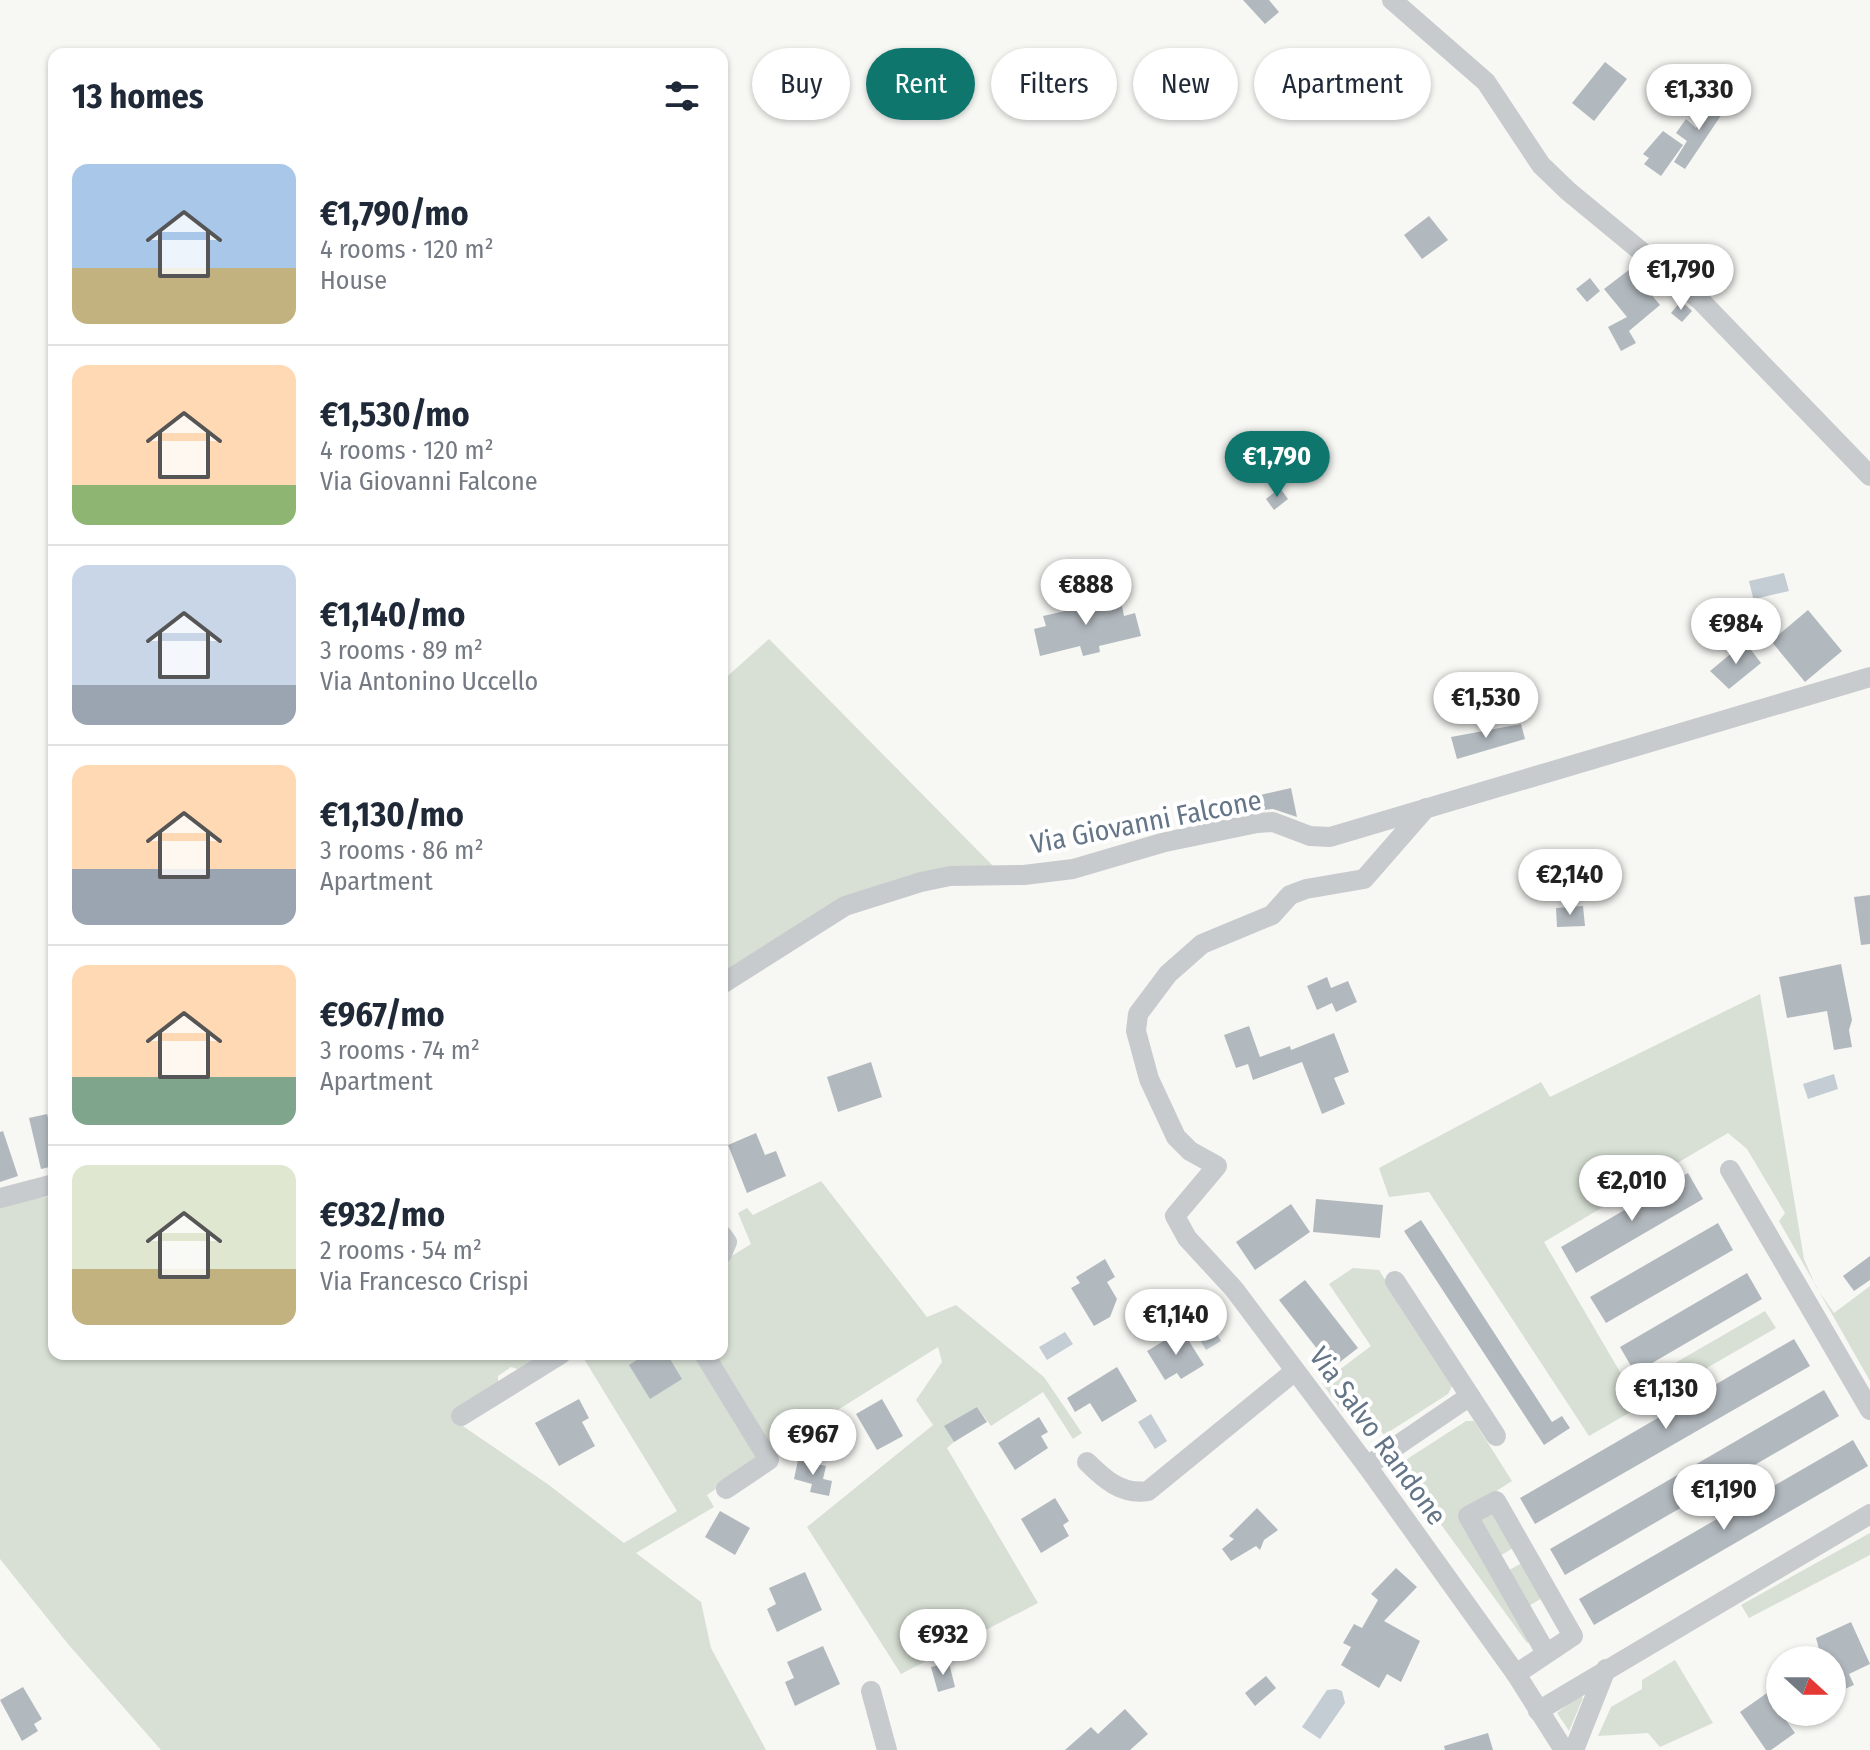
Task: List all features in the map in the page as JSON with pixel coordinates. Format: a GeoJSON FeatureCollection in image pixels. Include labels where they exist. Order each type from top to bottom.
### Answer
{"type":"FeatureCollection","features":[{"type":"Feature","properties":{"kind":"street"},"geometry":{"type":"LineString","coordinates":[[1392,0],[1486,82],[1541,165],[1700,300],[1870,476]]}},
{"type":"Feature","properties":{"kind":"street","name":"Via Giovanni Falcone"},"geometry":{"type":"LineString","coordinates":[[728,980],[845,906],[921,882],[950,876],[1024,875],[1073,869],[1165,842],[1257,823],[1273,822],[1310,836],[1330,837],[1870,677]]}},
{"type":"Feature","properties":{"kind":"street","name":"Via Salvo Randone"},"geometry":{"type":"LineString","coordinates":[[1426,808],[1364,879],[1306,889],[1290,895],[1272,915],[1202,944],[1148,998],[1138,1014],[1136,1031],[1149,1079],[1176,1137],[1190,1151],[1217,1166],[1175,1216],[1187,1238],[1234,1289],[1367,1466],[1516,1674],[1564,1750]]}},
{"type":"Feature","properties":{"kind":"street"},"geometry":{"type":"LineString","coordinates":[[1730,1170],[1870,1410]]}},
{"type":"Feature","properties":{"kind":"street"},"geometry":{"type":"LineString","coordinates":[[0,1198],[48,1186]]}},
{"type":"Feature","properties":{"kind":"street"},"geometry":{"type":"LineString","coordinates":[[1395,1281],[1496,1436]]}},
{"type":"Feature","properties":{"kind":"street"},"geometry":{"type":"LineString","coordinates":[[461,1416],[551,1360]]}},
{"type":"Feature","properties":{"kind":"street"},"geometry":{"type":"LineString","coordinates":[[708,1360],[769,1460],[726,1489]]}},
{"type":"Feature","properties":{"kind":"street"},"geometry":{"type":"LineString","coordinates":[[1087,1462],[1106,1482],[1133,1493],[1148,1491],[1295,1371]]}},
{"type":"Feature","properties":{"kind":"street"},"geometry":{"type":"LineString","coordinates":[[1367,1466],[1470,1396]]}},
{"type":"Feature","properties":{"kind":"street"},"geometry":{"type":"LineString","coordinates":[[1516,1674],[1573,1636],[1496,1501],[1468,1516],[1546,1653]]}},
{"type":"Feature","properties":{"kind":"street"},"geometry":{"type":"LineString","coordinates":[[1538,1711],[1870,1514]]}},
{"type":"Feature","properties":{"kind":"street"},"geometry":{"type":"LineString","coordinates":[[1497,1567],[1524,1551]]}},
{"type":"Feature","properties":{"kind":"street"},"geometry":{"type":"LineString","coordinates":[[1526,1617],[1553,1602]]}},
{"type":"Feature","properties":{"kind":"street"},"geometry":{"type":"LineString","coordinates":[[1574,1750],[1606,1669]]}},
{"type":"Feature","properties":{"kind":"street"},"geometry":{"type":"LineString","coordinates":[[871,1691],[887,1750]]}},
{"type":"Feature","properties":{"kind":"shaded area"},"geometry":{"type":"Polygon","coordinates":[[[1784,573],[1789,591],[1759,598],[1760,604],[1755,606],[1749,581],[1784,573]]]}},
{"type":"Feature","properties":{"kind":"shaded area"},"geometry":{"type":"Polygon","coordinates":[[[769,639],[998,871],[910,877],[728,974],[728,676],[769,639]]]}},
{"type":"Feature","properties":{"kind":"shaded area"},"geometry":{"type":"Polygon","coordinates":[[[1760,994],[1804,1259],[1814,1283],[1779,1221],[1785,1213],[1747,1149],[1728,1133],[1544,1242],[1630,1389],[1765,1311],[1776,1328],[1589,1436],[1429,1192],[1389,1197],[1379,1168],[1541,1082],[1550,1097],[1760,994]]]}},
{"type":"Feature","properties":{"kind":"shaded area"},"geometry":{"type":"Polygon","coordinates":[[[1834,1074],[1838,1089],[1808,1099],[1803,1084],[1834,1074]]]}},
{"type":"Feature","properties":{"kind":"shaded area"},"geometry":{"type":"Polygon","coordinates":[[[821,1181],[927,1317],[956,1305],[1044,1377],[1082,1433],[1073,1439],[1043,1392],[991,1426],[977,1407],[945,1427],[954,1442],[947,1448],[1038,1603],[901,1674],[807,1527],[933,1425],[916,1400],[942,1362],[938,1347],[774,1450],[718,1360],[728,1360],[728,1258],[751,1244],[738,1213],[747,1208],[753,1215],[821,1181]]]}},
{"type":"Feature","properties":{"kind":"shaded area"},"geometry":{"type":"Polygon","coordinates":[[[48,1197],[48,1360],[540,1360],[524,1371],[511,1367],[498,1376],[498,1388],[451,1418],[549,1485],[624,1543],[677,1511],[585,1360],[700,1360],[760,1458],[707,1495],[714,1507],[636,1553],[701,1602],[711,1648],[766,1750],[161,1750],[68,1644],[0,1559],[0,1204],[48,1197]]]}},
{"type":"Feature","properties":{"kind":"shaded area"},"geometry":{"type":"Polygon","coordinates":[[[1353,1268],[1379,1270],[1452,1386],[1448,1394],[1384,1435],[1359,1401],[1343,1412],[1322,1383],[1371,1346],[1329,1284],[1353,1268]]]}},
{"type":"Feature","properties":{"kind":"shaded area"},"geometry":{"type":"Polygon","coordinates":[[[1870,1286],[1870,1381],[1819,1291],[1834,1313],[1870,1286]]]}},
{"type":"Feature","properties":{"kind":"shaded area"},"geometry":{"type":"Polygon","coordinates":[[[1204,1312],[1221,1341],[1206,1350],[1189,1321],[1204,1312]]]}},
{"type":"Feature","properties":{"kind":"shaded area"},"geometry":{"type":"Polygon","coordinates":[[[1065,1332],[1073,1344],[1047,1360],[1039,1347],[1065,1332]]]}},
{"type":"Feature","properties":{"kind":"shaded area"},"geometry":{"type":"Polygon","coordinates":[[[1151,1414],[1167,1441],[1155,1449],[1138,1422],[1151,1414]]]}},
{"type":"Feature","properties":{"kind":"shaded area"},"geometry":{"type":"Polygon","coordinates":[[[1466,1421],[1474,1421],[1512,1481],[1459,1515],[1530,1639],[1527,1643],[1437,1519],[1440,1515],[1404,1461],[1466,1421]]]}},
{"type":"Feature","properties":{"kind":"shaded area"},"geometry":{"type":"Polygon","coordinates":[[[1494,1511],[1515,1547],[1498,1557],[1477,1521],[1494,1511]]]}},
{"type":"Feature","properties":{"kind":"shaded area"},"geometry":{"type":"Polygon","coordinates":[[[1870,1533],[1870,1555],[1749,1618],[1741,1605],[1870,1533]]]}},
{"type":"Feature","properties":{"kind":"shaded area"},"geometry":{"type":"Polygon","coordinates":[[[1524,1562],[1544,1597],[1527,1607],[1507,1571],[1524,1562]]]}},
{"type":"Feature","properties":{"kind":"shaded area"},"geometry":{"type":"Polygon","coordinates":[[[1675,1660],[1713,1723],[1660,1747],[1648,1733],[1598,1736],[1611,1707],[1642,1689],[1642,1680],[1675,1660]]]}},
{"type":"Feature","properties":{"kind":"shaded area"},"geometry":{"type":"Polygon","coordinates":[[[1327,1690],[1342,1691],[1345,1703],[1320,1739],[1302,1727],[1327,1690]]]}},
{"type":"Feature","properties":{"kind":"shaded area"},"geometry":{"type":"Polygon","coordinates":[[[1580,1695],[1583,1698],[1569,1731],[1557,1713],[1580,1695]]]}},
{"type":"Feature","properties":{"kind":"building"},"geometry":{"type":"Polygon","coordinates":[[[1243,0],[1269,0],[1279,12],[1265,24],[1243,0]]]}},
{"type":"Feature","properties":{"kind":"building"},"geometry":{"type":"Polygon","coordinates":[[[1605,62],[1627,79],[1594,121],[1572,103],[1605,62]]]}},
{"type":"Feature","properties":{"kind":"building"},"geometry":{"type":"Polygon","coordinates":[[[1718,94],[1728,105],[1685,169],[1674,162],[1687,141],[1676,133],[1686,119],[1696,128],[1718,94]]]}},
{"type":"Feature","properties":{"kind":"building"},"geometry":{"type":"Polygon","coordinates":[[[1663,131],[1683,145],[1661,176],[1644,164],[1649,158],[1643,154],[1663,131]]]}},
{"type":"Feature","properties":{"kind":"building"},"geometry":{"type":"Polygon","coordinates":[[[1429,216],[1448,240],[1422,259],[1404,235],[1429,216]]]}},
{"type":"Feature","properties":{"kind":"building"},"geometry":{"type":"Polygon","coordinates":[[[1630,269],[1660,305],[1629,331],[1636,343],[1621,351],[1608,327],[1627,317],[1604,289],[1630,269]]]}},
{"type":"Feature","properties":{"kind":"building"},"geometry":{"type":"Polygon","coordinates":[[[1590,278],[1600,291],[1587,302],[1576,289],[1590,278]]]}},
{"type":"Feature","properties":{"kind":"building"},"geometry":{"type":"Polygon","coordinates":[[[1681,301],[1692,311],[1682,322],[1671,313],[1681,301]]]}},
{"type":"Feature","properties":{"kind":"building"},"geometry":{"type":"Polygon","coordinates":[[[1280,488],[1288,499],[1274,510],[1266,499],[1280,488]]]}},
{"type":"Feature","properties":{"kind":"building"},"geometry":{"type":"Polygon","coordinates":[[[1105,595],[1107,600],[1113,599],[1116,607],[1122,606],[1124,616],[1135,613],[1141,636],[1099,646],[1100,652],[1083,656],[1080,646],[1040,656],[1034,629],[1046,626],[1043,616],[1078,608],[1077,602],[1105,595]]]}},
{"type":"Feature","properties":{"kind":"building"},"geometry":{"type":"Polygon","coordinates":[[[1808,610],[1842,651],[1805,682],[1771,641],[1808,610]]]}},
{"type":"Feature","properties":{"kind":"building"},"geometry":{"type":"Polygon","coordinates":[[[1745,642],[1761,663],[1729,689],[1710,671],[1745,642]]]}},
{"type":"Feature","properties":{"kind":"building"},"geometry":{"type":"Polygon","coordinates":[[[1521,724],[1525,739],[1457,759],[1451,737],[1521,724]]]}},
{"type":"Feature","properties":{"kind":"building"},"geometry":{"type":"Polygon","coordinates":[[[1291,788],[1297,817],[1273,809],[1246,812],[1243,799],[1291,788]]]}},
{"type":"Feature","properties":{"kind":"building"},"geometry":{"type":"Polygon","coordinates":[[[1870,895],[1870,944],[1861,945],[1854,897],[1870,895]]]}},
{"type":"Feature","properties":{"kind":"building"},"geometry":{"type":"Polygon","coordinates":[[[1583,906],[1585,926],[1557,927],[1556,908],[1583,906]]]}},
{"type":"Feature","properties":{"kind":"building"},"geometry":{"type":"Polygon","coordinates":[[[1841,964],[1852,1020],[1849,1030],[1852,1047],[1834,1050],[1827,1011],[1787,1018],[1779,977],[1841,964]]]}},
{"type":"Feature","properties":{"kind":"building"},"geometry":{"type":"Polygon","coordinates":[[[1327,977],[1331,988],[1348,981],[1357,1002],[1336,1012],[1332,1003],[1317,1010],[1307,986],[1327,977]]]}},
{"type":"Feature","properties":{"kind":"building"},"geometry":{"type":"Polygon","coordinates":[[[1249,1026],[1260,1057],[1290,1046],[1291,1050],[1334,1033],[1349,1072],[1334,1078],[1345,1104],[1322,1114],[1302,1062],[1253,1080],[1248,1064],[1236,1068],[1224,1035],[1249,1026]]]}},
{"type":"Feature","properties":{"kind":"building"},"geometry":{"type":"Polygon","coordinates":[[[871,1062],[882,1097],[838,1112],[827,1077],[871,1062]]]}},
{"type":"Feature","properties":{"kind":"building"},"geometry":{"type":"Polygon","coordinates":[[[47,1114],[48,1167],[41,1169],[29,1118],[47,1114]]]}},
{"type":"Feature","properties":{"kind":"building"},"geometry":{"type":"Polygon","coordinates":[[[3,1131],[18,1176],[0,1182],[0,1132],[3,1131]]]}},
{"type":"Feature","properties":{"kind":"building"},"geometry":{"type":"Polygon","coordinates":[[[756,1133],[765,1155],[776,1151],[786,1176],[747,1193],[728,1145],[756,1133]]]}},
{"type":"Feature","properties":{"kind":"building"},"geometry":{"type":"Polygon","coordinates":[[[1688,1173],[1703,1199],[1576,1273],[1561,1247],[1688,1173]]]}},
{"type":"Feature","properties":{"kind":"building"},"geometry":{"type":"Polygon","coordinates":[[[1316,1199],[1383,1205],[1380,1238],[1313,1232],[1316,1199]]]}},
{"type":"Feature","properties":{"kind":"building"},"geometry":{"type":"Polygon","coordinates":[[[1291,1204],[1310,1232],[1255,1270],[1236,1242],[1291,1204]]]}},
{"type":"Feature","properties":{"kind":"building"},"geometry":{"type":"Polygon","coordinates":[[[1421,1220],[1552,1422],[1562,1416],[1570,1428],[1544,1445],[1404,1231],[1421,1220]]]}},
{"type":"Feature","properties":{"kind":"building"},"geometry":{"type":"Polygon","coordinates":[[[1718,1223],[1733,1250],[1606,1323],[1590,1297],[1718,1223]]]}},
{"type":"Feature","properties":{"kind":"building"},"geometry":{"type":"Polygon","coordinates":[[[1870,1256],[1870,1280],[1854,1291],[1843,1276],[1870,1256]]]}},
{"type":"Feature","properties":{"kind":"building"},"geometry":{"type":"Polygon","coordinates":[[[1105,1259],[1115,1277],[1107,1282],[1117,1299],[1110,1317],[1094,1326],[1071,1288],[1080,1283],[1076,1277],[1105,1259]]]}},
{"type":"Feature","properties":{"kind":"building"},"geometry":{"type":"Polygon","coordinates":[[[1747,1273],[1762,1299],[1635,1373],[1620,1347],[1747,1273]]]}},
{"type":"Feature","properties":{"kind":"building"},"geometry":{"type":"Polygon","coordinates":[[[1305,1280],[1358,1348],[1332,1368],[1279,1300],[1305,1280]]]}},
{"type":"Feature","properties":{"kind":"building"},"geometry":{"type":"Polygon","coordinates":[[[1182,1330],[1204,1365],[1181,1379],[1177,1373],[1165,1380],[1147,1351],[1182,1330]]]}},
{"type":"Feature","properties":{"kind":"building"},"geometry":{"type":"Polygon","coordinates":[[[1794,1339],[1810,1366],[1535,1524],[1520,1498],[1794,1339]]]}},
{"type":"Feature","properties":{"kind":"building"},"geometry":{"type":"Polygon","coordinates":[[[637,1360],[671,1360],[682,1379],[650,1399],[629,1365],[637,1360]]]}},
{"type":"Feature","properties":{"kind":"building"},"geometry":{"type":"Polygon","coordinates":[[[1117,1367],[1137,1401],[1102,1422],[1090,1403],[1075,1412],[1067,1398],[1117,1367]]]}},
{"type":"Feature","properties":{"kind":"building"},"geometry":{"type":"Polygon","coordinates":[[[1824,1390],[1839,1416],[1565,1575],[1550,1549],[1824,1390]]]}},
{"type":"Feature","properties":{"kind":"building"},"geometry":{"type":"Polygon","coordinates":[[[579,1399],[589,1418],[582,1422],[595,1446],[559,1466],[535,1423],[579,1399]]]}},
{"type":"Feature","properties":{"kind":"building"},"geometry":{"type":"Polygon","coordinates":[[[882,1399],[903,1436],[877,1450],[856,1414],[882,1399]]]}},
{"type":"Feature","properties":{"kind":"building"},"geometry":{"type":"Polygon","coordinates":[[[977,1407],[987,1422],[954,1442],[944,1426],[977,1407]]]}},
{"type":"Feature","properties":{"kind":"building"},"geometry":{"type":"Polygon","coordinates":[[[1039,1417],[1048,1432],[1041,1436],[1048,1448],[1015,1470],[998,1443],[1039,1417]]]}},
{"type":"Feature","properties":{"kind":"building"},"geometry":{"type":"Polygon","coordinates":[[[1853,1440],[1868,1466],[1594,1625],[1579,1599],[1853,1440]]]}},
{"type":"Feature","properties":{"kind":"building"},"geometry":{"type":"Polygon","coordinates":[[[798,1460],[826,1466],[823,1479],[832,1481],[829,1496],[810,1492],[812,1484],[794,1479],[798,1460]]]}},
{"type":"Feature","properties":{"kind":"building"},"geometry":{"type":"Polygon","coordinates":[[[1055,1498],[1069,1521],[1063,1525],[1069,1536],[1041,1553],[1021,1519],[1055,1498]]]}},
{"type":"Feature","properties":{"kind":"building"},"geometry":{"type":"Polygon","coordinates":[[[1257,1508],[1278,1530],[1264,1540],[1260,1550],[1256,1546],[1231,1561],[1222,1549],[1234,1539],[1229,1536],[1257,1508]]]}},
{"type":"Feature","properties":{"kind":"building"},"geometry":{"type":"Polygon","coordinates":[[[720,1511],[750,1528],[735,1555],[705,1537],[720,1511]]]}},
{"type":"Feature","properties":{"kind":"building"},"geometry":{"type":"Polygon","coordinates":[[[1396,1568],[1417,1587],[1384,1621],[1420,1641],[1401,1682],[1387,1674],[1379,1688],[1341,1665],[1351,1647],[1343,1643],[1354,1624],[1362,1628],[1378,1600],[1371,1594],[1396,1568]]]}},
{"type":"Feature","properties":{"kind":"building"},"geometry":{"type":"Polygon","coordinates":[[[805,1572],[822,1610],[777,1632],[767,1609],[776,1604],[769,1588],[805,1572]]]}},
{"type":"Feature","properties":{"kind":"building"},"geometry":{"type":"Polygon","coordinates":[[[1851,1622],[1870,1664],[1849,1674],[1854,1685],[1846,1688],[1846,1646],[1818,1646],[1816,1638],[1851,1622]]]}},
{"type":"Feature","properties":{"kind":"building"},"geometry":{"type":"Polygon","coordinates":[[[823,1646],[840,1684],[795,1706],[785,1682],[794,1678],[787,1662],[823,1646]]]}},
{"type":"Feature","properties":{"kind":"building"},"geometry":{"type":"Polygon","coordinates":[[[949,1663],[955,1687],[938,1692],[931,1667],[949,1663]]]}},
{"type":"Feature","properties":{"kind":"building"},"geometry":{"type":"Polygon","coordinates":[[[1266,1676],[1276,1688],[1255,1706],[1245,1693],[1266,1676]]]}},
{"type":"Feature","properties":{"kind":"building"},"geometry":{"type":"Polygon","coordinates":[[[23,1687],[42,1719],[34,1724],[38,1731],[22,1741],[0,1700],[23,1687]]]}},
{"type":"Feature","properties":{"kind":"building"},"geometry":{"type":"Polygon","coordinates":[[[1766,1694],[1766,1726],[1790,1726],[1795,1733],[1771,1750],[1766,1750],[1740,1712],[1766,1694]]]}},
{"type":"Feature","properties":{"kind":"building"},"geometry":{"type":"Polygon","coordinates":[[[1125,1709],[1148,1734],[1130,1750],[1065,1750],[1091,1727],[1098,1734],[1125,1709]]]}},
{"type":"Feature","properties":{"kind":"building"},"geometry":{"type":"Polygon","coordinates":[[[1488,1733],[1493,1750],[1445,1750],[1444,1746],[1488,1733]]]}}]}
